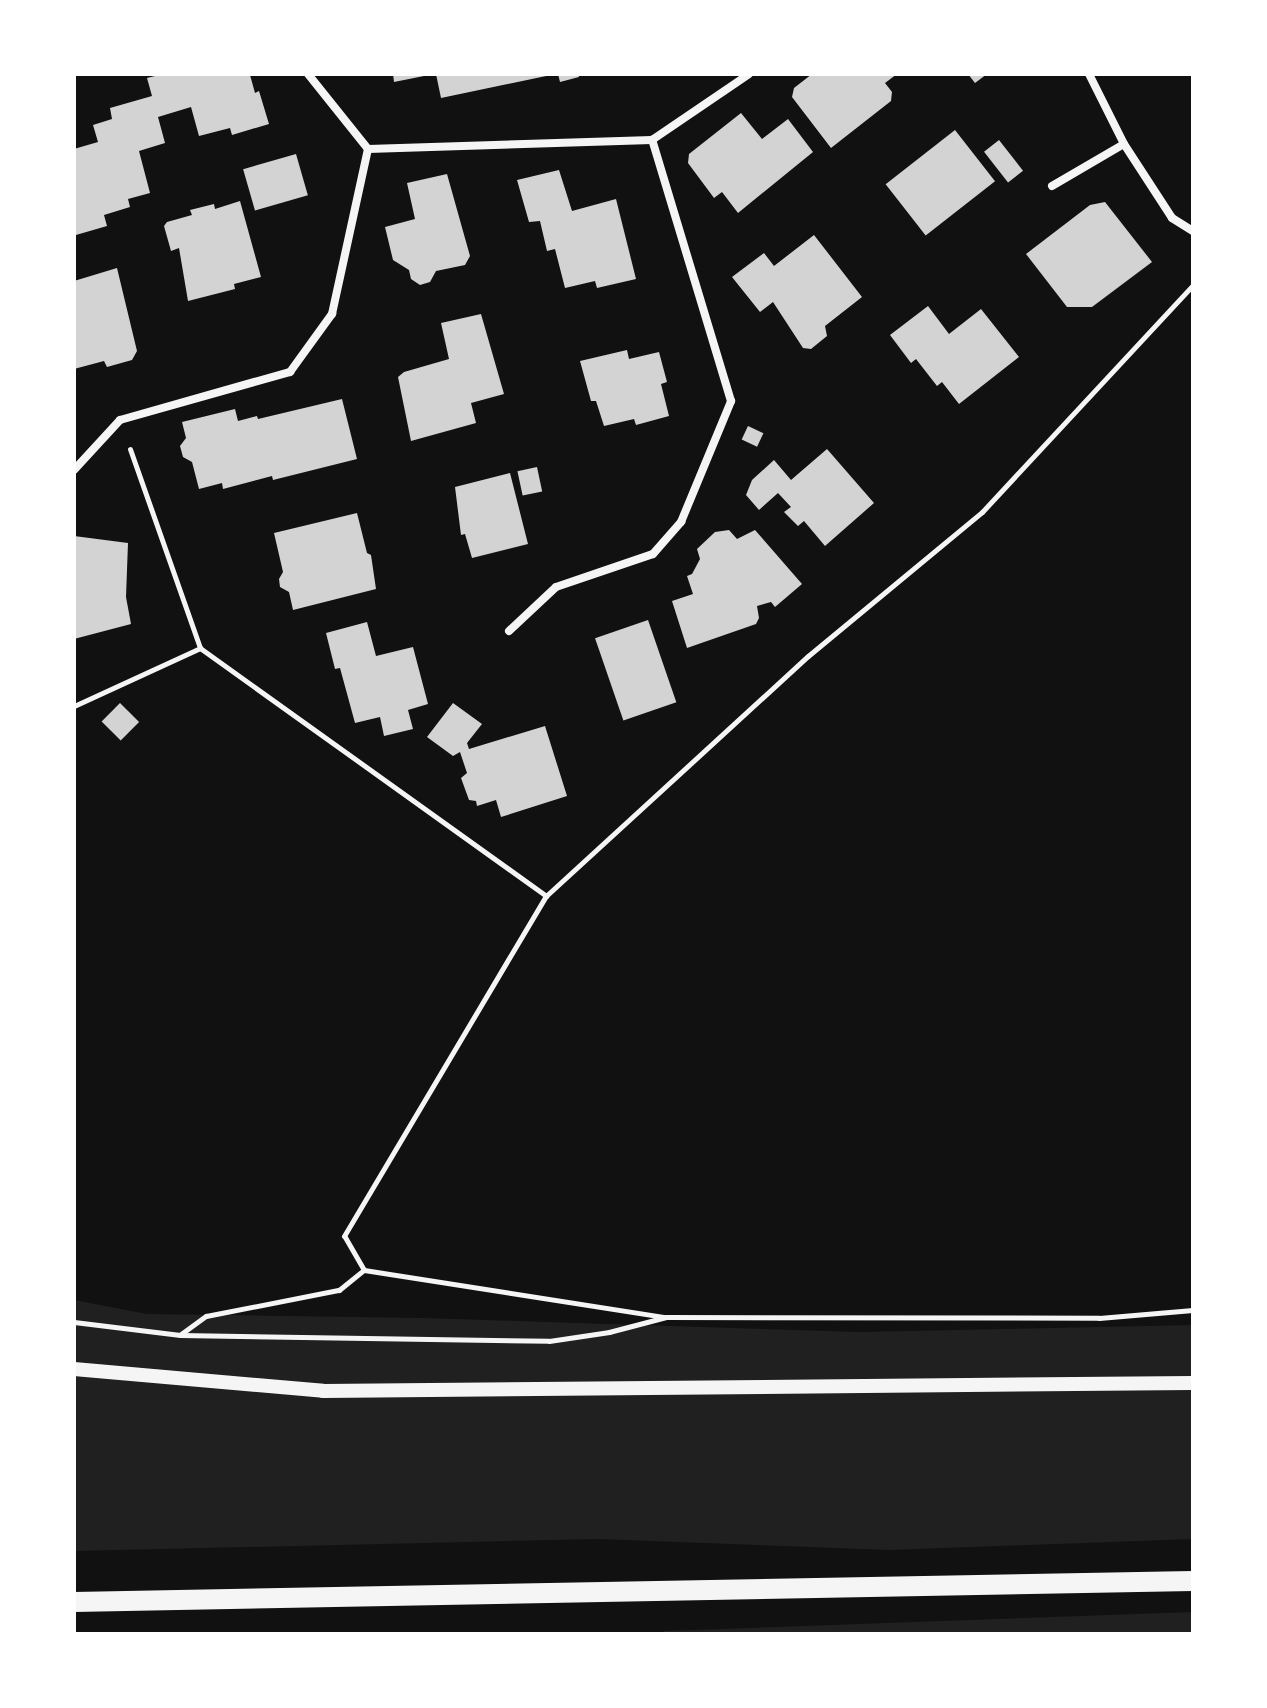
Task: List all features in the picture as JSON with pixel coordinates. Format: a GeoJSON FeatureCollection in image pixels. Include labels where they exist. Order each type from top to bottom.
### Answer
{"type":"FeatureCollection","features":[{"type":"Feature","properties":{"kind":"main road"},"geometry":{"type":"LineString","coordinates":[[74,1602],[1193,1581]]}},
{"type":"Feature","properties":{"kind":"street"},"geometry":{"type":"LineString","coordinates":[[308,74],[368,149]]}},
{"type":"Feature","properties":{"kind":"street"},"geometry":{"type":"LineString","coordinates":[[368,149],[652,140],[749,74]]}},
{"type":"Feature","properties":{"kind":"street"},"geometry":{"type":"LineString","coordinates":[[1089,74],[1124,144],[1172,218],[1193,231]]}},
{"type":"Feature","properties":{"kind":"street"},"geometry":{"type":"LineString","coordinates":[[509,631],[556,587],[653,554],[681,522],[731,401],[652,140]]}},
{"type":"Feature","properties":{"kind":"street"},"geometry":{"type":"LineString","coordinates":[[1052,186],[1124,144]]}},
{"type":"Feature","properties":{"kind":"street"},"geometry":{"type":"LineString","coordinates":[[74,470],[120,420],[290,372],[332,314],[368,149]]}},
{"type":"Feature","properties":{"kind":"street"},"geometry":{"type":"LineString","coordinates":[[74,1369],[323,1391],[1193,1383]]}},
{"type":"Feature","properties":{"kind":"path"},"geometry":{"type":"LineString","coordinates":[[364,1270],[344,1236],[546,896],[808,656],[982,512],[1193,285]]}},
{"type":"Feature","properties":{"kind":"path"},"geometry":{"type":"LineString","coordinates":[[120,420],[200,648],[546,896]]}},
{"type":"Feature","properties":{"kind":"path"},"geometry":{"type":"LineString","coordinates":[[74,706],[200,648]]}},
{"type":"Feature","properties":{"kind":"path"},"geometry":{"type":"LineString","coordinates":[[180,1335],[206,1316],[339,1290],[364,1270],[666,1317],[1099,1318],[1193,1310]]}},
{"type":"Feature","properties":{"kind":"path"},"geometry":{"type":"LineString","coordinates":[[74,1322],[180,1335],[549,1341],[609,1332],[666,1317]]}},
{"type":"Feature","properties":{"kind":"shaded area"},"geometry":{"type":"Polygon","coordinates":[[[74,1300],[147,1314],[423,1318],[859,1332],[1193,1325],[1193,1539],[889,1550],[598,1539],[74,1551],[74,1300]]]}},
{"type":"Feature","properties":{"kind":"shaded area"},"geometry":{"type":"Polygon","coordinates":[[[1193,1612],[1193,1634],[665,1634],[663,1631],[1193,1612]]]}},
{"type":"Feature","properties":{"kind":"building"},"geometry":{"type":"Polygon","coordinates":[[[163,74],[250,75],[255,93],[259,91],[269,124],[232,135],[230,128],[199,136],[191,107],[158,117],[165,143],[139,151],[150,193],[128,199],[130,207],[104,215],[107,226],[76,235],[74,149],[98,142],[93,125],[112,119],[110,108],[152,96],[147,78],[163,74]]]}},
{"type":"Feature","properties":{"kind":"building"},"geometry":{"type":"Polygon","coordinates":[[[393,74],[429,74],[429,75],[394,82],[393,74]]]}},
{"type":"Feature","properties":{"kind":"building"},"geometry":{"type":"Polygon","coordinates":[[[436,74],[551,74],[551,75],[441,98],[436,74]]]}},
{"type":"Feature","properties":{"kind":"building"},"geometry":{"type":"Polygon","coordinates":[[[558,74],[578,74],[579,77],[560,82],[558,74]]]}},
{"type":"Feature","properties":{"kind":"building"},"geometry":{"type":"Polygon","coordinates":[[[812,74],[897,74],[885,83],[892,92],[891,101],[831,148],[792,97],[794,88],[812,74]]]}},
{"type":"Feature","properties":{"kind":"building"},"geometry":{"type":"Polygon","coordinates":[[[968,74],[987,74],[975,83],[968,74]]]}},
{"type":"Feature","properties":{"kind":"building"},"geometry":{"type":"Polygon","coordinates":[[[741,113],[762,139],[788,119],[813,152],[738,213],[722,192],[714,198],[688,163],[689,154],[741,113]]]}},
{"type":"Feature","properties":{"kind":"building"},"geometry":{"type":"Polygon","coordinates":[[[955,130],[995,181],[926,235],[886,184],[955,130]]]}},
{"type":"Feature","properties":{"kind":"building"},"geometry":{"type":"Polygon","coordinates":[[[999,140],[1023,171],[1008,182],[984,152],[999,140]]]}},
{"type":"Feature","properties":{"kind":"building"},"geometry":{"type":"Polygon","coordinates":[[[296,154],[308,195],[255,210],[243,169],[296,154]]]}},
{"type":"Feature","properties":{"kind":"building"},"geometry":{"type":"Polygon","coordinates":[[[559,170],[572,211],[616,199],[636,279],[597,288],[595,281],[565,288],[555,249],[547,251],[540,221],[529,222],[517,180],[559,170]]]}},
{"type":"Feature","properties":{"kind":"building"},"geometry":{"type":"Polygon","coordinates":[[[447,174],[470,256],[465,265],[436,271],[430,282],[420,285],[411,279],[409,270],[393,260],[385,227],[415,219],[407,183],[447,174]]]}},
{"type":"Feature","properties":{"kind":"building"},"geometry":{"type":"Polygon","coordinates":[[[240,201],[261,277],[234,284],[235,289],[188,301],[179,248],[171,251],[164,226],[167,222],[192,215],[190,210],[214,204],[215,209],[240,201]]]}},
{"type":"Feature","properties":{"kind":"building"},"geometry":{"type":"Polygon","coordinates":[[[1105,202],[1152,262],[1092,307],[1067,307],[1026,254],[1090,205],[1105,202]]]}},
{"type":"Feature","properties":{"kind":"building"},"geometry":{"type":"Polygon","coordinates":[[[814,235],[862,297],[825,326],[827,336],[811,349],[803,348],[773,302],[760,312],[732,277],[764,253],[774,266],[814,235]]]}},
{"type":"Feature","properties":{"kind":"building"},"geometry":{"type":"Polygon","coordinates":[[[117,268],[137,351],[132,360],[107,367],[104,361],[74,369],[74,281],[117,268]]]}},
{"type":"Feature","properties":{"kind":"building"},"geometry":{"type":"Polygon","coordinates":[[[928,306],[949,334],[981,309],[1019,357],[959,404],[942,382],[937,386],[916,359],[911,363],[890,335],[928,306]]]}},
{"type":"Feature","properties":{"kind":"building"},"geometry":{"type":"Polygon","coordinates":[[[481,314],[504,394],[471,403],[476,423],[411,441],[398,377],[404,372],[449,359],[441,323],[481,314]]]}},
{"type":"Feature","properties":{"kind":"building"},"geometry":{"type":"Polygon","coordinates":[[[627,350],[629,359],[659,352],[667,382],[661,384],[669,416],[636,425],[634,419],[604,426],[596,401],[591,401],[580,361],[627,350]]]}},
{"type":"Feature","properties":{"kind":"building"},"geometry":{"type":"Polygon","coordinates":[[[342,399],[357,459],[273,480],[272,476],[223,489],[222,483],[199,489],[192,462],[183,457],[180,446],[186,438],[182,422],[235,409],[238,421],[257,416],[258,419],[342,399]]]}},
{"type":"Feature","properties":{"kind":"building"},"geometry":{"type":"Polygon","coordinates":[[[748,426],[763,433],[757,447],[742,440],[748,426]]]}},
{"type":"Feature","properties":{"kind":"building"},"geometry":{"type":"Polygon","coordinates":[[[827,449],[874,503],[825,546],[804,521],[798,526],[784,512],[791,507],[778,493],[759,510],[746,495],[752,480],[774,460],[791,480],[827,449]]]}},
{"type":"Feature","properties":{"kind":"building"},"geometry":{"type":"Polygon","coordinates":[[[537,467],[542,491],[523,496],[517,471],[537,467]]]}},
{"type":"Feature","properties":{"kind":"building"},"geometry":{"type":"Polygon","coordinates":[[[510,473],[528,544],[472,558],[465,534],[461,535],[455,487],[510,473]]]}},
{"type":"Feature","properties":{"kind":"building"},"geometry":{"type":"Polygon","coordinates":[[[357,513],[367,553],[371,555],[376,589],[293,610],[289,592],[280,587],[279,579],[283,572],[274,533],[357,513]]]}},
{"type":"Feature","properties":{"kind":"building"},"geometry":{"type":"Polygon","coordinates":[[[729,530],[737,539],[755,530],[802,584],[775,607],[771,602],[757,606],[759,618],[756,624],[687,648],[672,601],[693,594],[687,576],[692,574],[700,559],[697,549],[715,532],[729,530]]]}},
{"type":"Feature","properties":{"kind":"building"},"geometry":{"type":"Polygon","coordinates":[[[74,536],[128,543],[126,597],[131,624],[74,639],[74,536]]]}},
{"type":"Feature","properties":{"kind":"building"},"geometry":{"type":"Polygon","coordinates":[[[648,620],[676,702],[623,720],[595,638],[648,620]]]}},
{"type":"Feature","properties":{"kind":"building"},"geometry":{"type":"Polygon","coordinates":[[[367,622],[376,656],[413,647],[428,704],[408,710],[413,729],[384,736],[380,717],[355,723],[340,668],[335,669],[326,633],[367,622]]]}},
{"type":"Feature","properties":{"kind":"building"},"geometry":{"type":"Polygon","coordinates":[[[120,703],[139,722],[121,740],[102,721],[120,703]]]}},
{"type":"Feature","properties":{"kind":"building"},"geometry":{"type":"Polygon","coordinates":[[[453,703],[482,724],[467,743],[469,749],[545,726],[567,796],[501,817],[496,800],[477,806],[476,801],[469,800],[461,778],[467,773],[460,752],[453,756],[427,737],[453,703]]]}}]}
